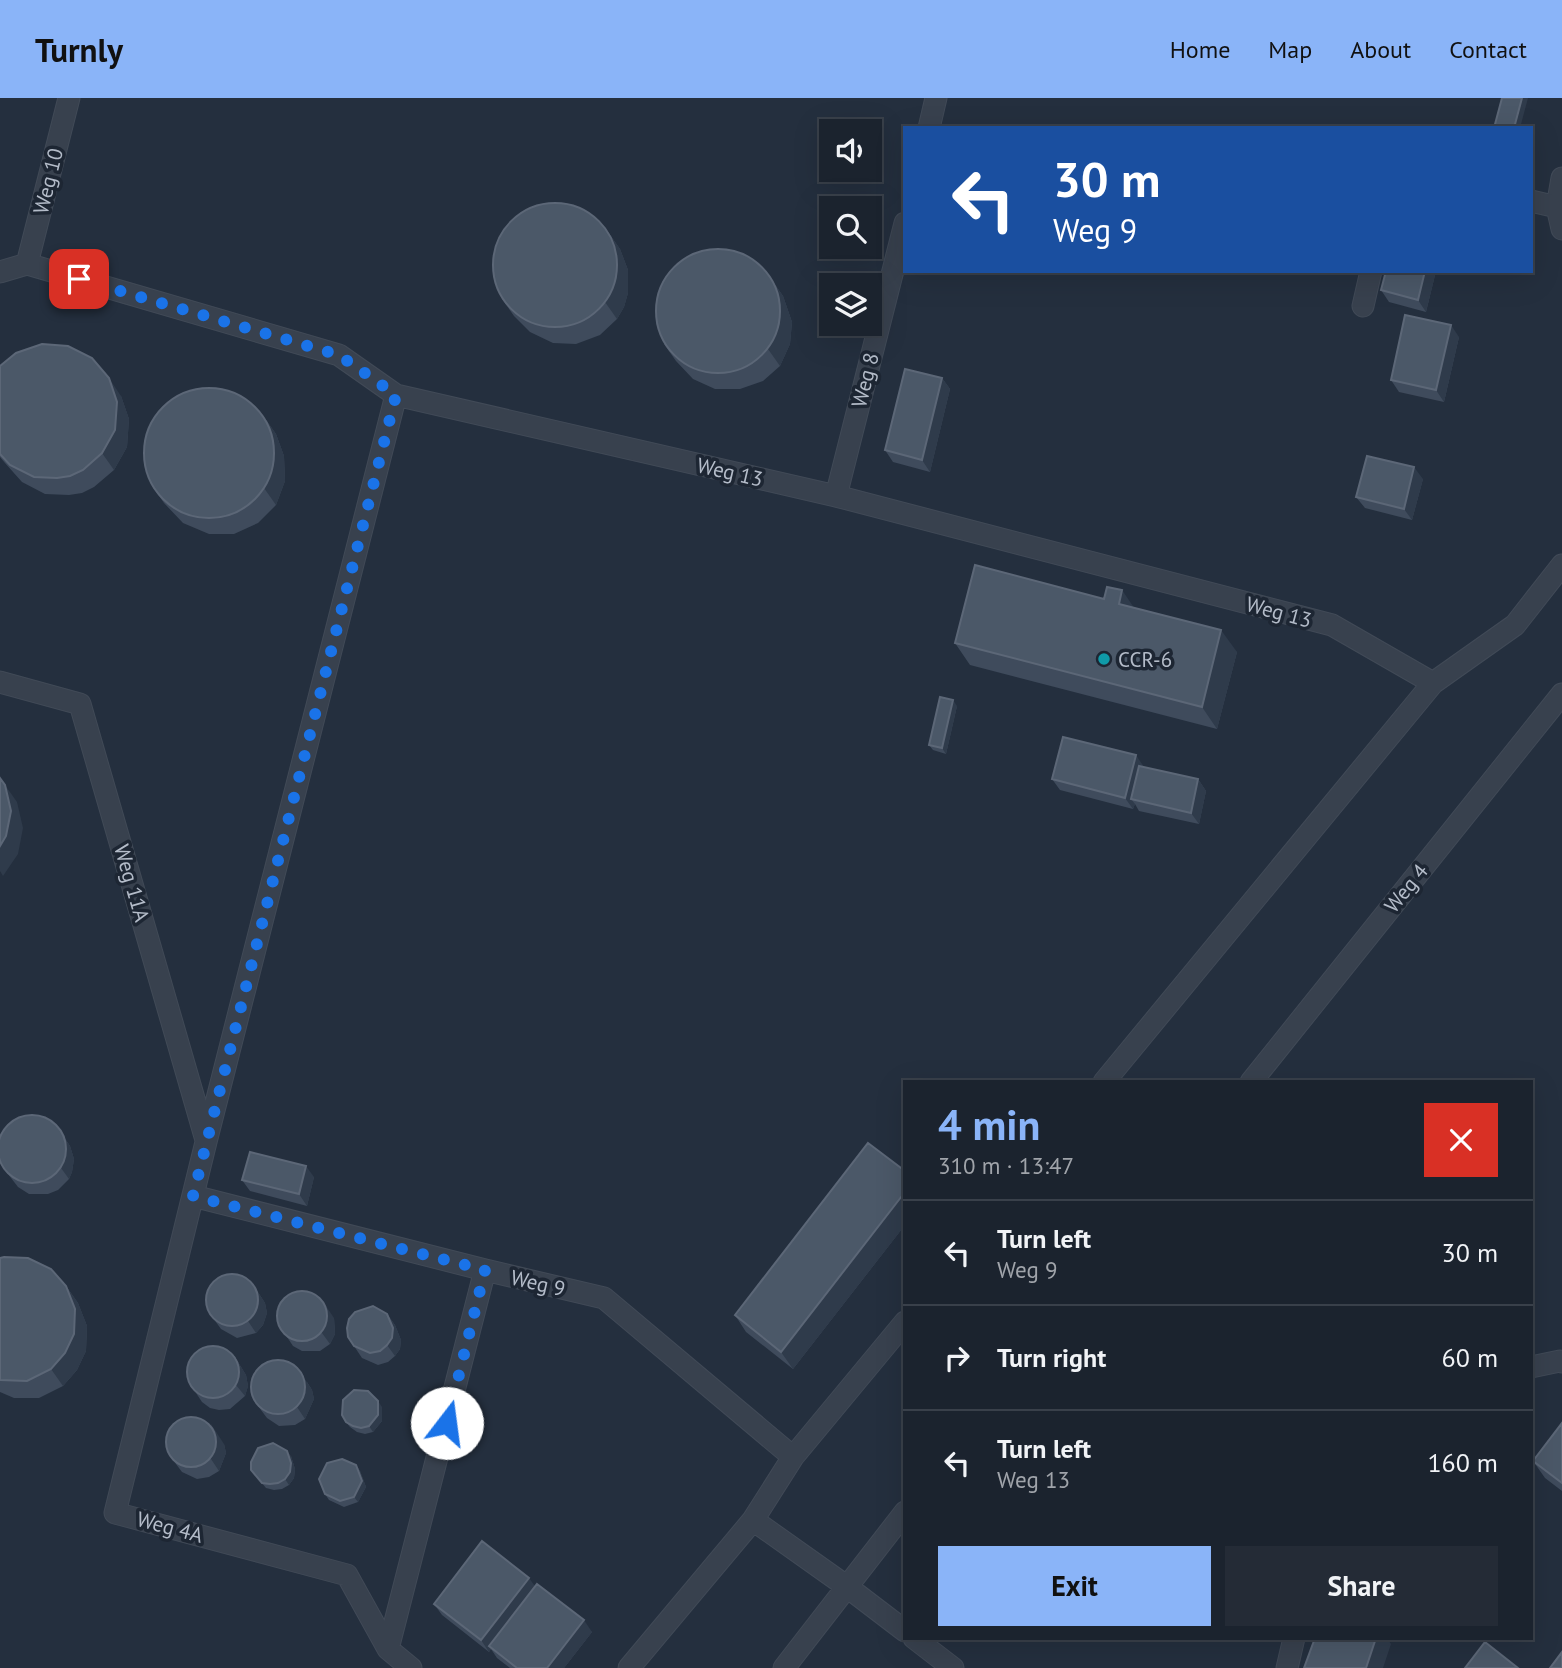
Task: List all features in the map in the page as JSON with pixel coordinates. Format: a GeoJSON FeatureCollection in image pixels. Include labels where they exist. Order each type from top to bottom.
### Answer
{"type":"FeatureCollection","features":[{"type":"Feature","properties":{"kind":"lane","name":"Weg 10"},"geometry":{"type":"LineString","coordinates":[[27,264],[69,98]]}},
{"type":"Feature","properties":{"kind":"lane"},"geometry":{"type":"LineString","coordinates":[[929,126],[936,98]]}},
{"type":"Feature","properties":{"kind":"lane"},"geometry":{"type":"LineString","coordinates":[[1562,178],[1557,207],[1562,229]]}},
{"type":"Feature","properties":{"kind":"lane"},"geometry":{"type":"LineString","coordinates":[[1533,201],[1557,207]]}},
{"type":"Feature","properties":{"kind":"lane","name":"Weg 8"},"geometry":{"type":"LineString","coordinates":[[836,496],[903,231]]}},
{"type":"Feature","properties":{"kind":"lane"},"geometry":{"type":"LineString","coordinates":[[0,272],[27,264]]}},
{"type":"Feature","properties":{"kind":"lane","name":"Weg 13"},"geometry":{"type":"LineString","coordinates":[[27,264],[339,355],[396,395],[836,496],[1332,625],[1433,683]]}},
{"type":"Feature","properties":{"kind":"lane"},"geometry":{"type":"LineString","coordinates":[[1363,306],[1371,273]]}},
{"type":"Feature","properties":{"kind":"lane"},"geometry":{"type":"LineString","coordinates":[[193,1196],[396,395]]}},
{"type":"Feature","properties":{"kind":"lane"},"geometry":{"type":"LineString","coordinates":[[1106,1080],[1433,683],[1515,625],[1562,565]]}},
{"type":"Feature","properties":{"kind":"lane","name":"Weg 11A"},"geometry":{"type":"LineString","coordinates":[[0,682],[80,704],[206,1142]]}},
{"type":"Feature","properties":{"kind":"lane","name":"Weg 4"},"geometry":{"type":"LineString","coordinates":[[1253,1080],[1562,694]]}},
{"type":"Feature","properties":{"kind":"lane","name":"Weg 9"},"geometry":{"type":"LineString","coordinates":[[193,1196],[604,1298],[793,1457]]}},
{"type":"Feature","properties":{"kind":"lane","name":"Weg 4A"},"geometry":{"type":"LineString","coordinates":[[193,1196],[115,1513],[347,1575],[388,1649],[411,1668]]}},
{"type":"Feature","properties":{"kind":"lane"},"geometry":{"type":"LineString","coordinates":[[388,1649],[485,1270]]}},
{"type":"Feature","properties":{"kind":"lane"},"geometry":{"type":"LineString","coordinates":[[629,1668],[753,1520],[793,1457],[903,1324]]}},
{"type":"Feature","properties":{"kind":"lane"},"geometry":{"type":"LineString","coordinates":[[1533,1367],[1562,1362]]}},
{"type":"Feature","properties":{"kind":"lane"},"geometry":{"type":"LineString","coordinates":[[784,1668],[903,1515]]}},
{"type":"Feature","properties":{"kind":"lane"},"geometry":{"type":"LineString","coordinates":[[753,1520],[903,1629]]}},
{"type":"Feature","properties":{"kind":"lane"},"geometry":{"type":"LineString","coordinates":[[917,1640],[953,1668]]}},
{"type":"Feature","properties":{"kind":"lane"},"geometry":{"type":"LineString","coordinates":[[1287,1668],[1294,1640]]}},
{"type":"Feature","properties":{"kind":"building"},"geometry":{"type":"Polygon","coordinates":[[[1502,98],[1522,98],[1515,126],[1495,126],[1502,98]]]}},
{"type":"Feature","properties":{"kind":"building"},"geometry":{"type":"Polygon","coordinates":[[[555,203],[579,208],[599,221],[612,241],[617,265],[612,289],[599,309],[579,322],[555,327],[531,322],[511,309],[498,289],[493,265],[498,241],[511,221],[531,208],[555,203]]]}},
{"type":"Feature","properties":{"kind":"building"},"geometry":{"type":"Polygon","coordinates":[[[718,249],[742,254],[762,267],[775,287],[780,311],[775,335],[762,355],[742,368],[718,373],[694,368],[674,355],[661,335],[656,311],[661,287],[674,267],[694,254],[718,249]]]}},
{"type":"Feature","properties":{"kind":"building"},"geometry":{"type":"Polygon","coordinates":[[[1385,273],[1425,273],[1418,300],[1381,290],[1385,273]]]}},
{"type":"Feature","properties":{"kind":"building"},"geometry":{"type":"Polygon","coordinates":[[[1405,315],[1451,325],[1436,390],[1391,380],[1405,315]]]}},
{"type":"Feature","properties":{"kind":"building"},"geometry":{"type":"Polygon","coordinates":[[[42,344],[68,346],[92,358],[109,378],[117,402],[115,430],[102,453],[83,470],[70,476],[34,477],[10,465],[0,454],[0,366],[16,353],[42,344]]]}},
{"type":"Feature","properties":{"kind":"building"},"geometry":{"type":"Polygon","coordinates":[[[905,369],[942,378],[922,460],[885,450],[905,369]]]}},
{"type":"Feature","properties":{"kind":"building"},"geometry":{"type":"Polygon","coordinates":[[[209,388],[234,393],[255,407],[269,428],[274,453],[269,478],[255,499],[234,513],[209,518],[184,513],[163,499],[149,478],[144,453],[149,428],[163,407],[184,393],[209,388]]]}},
{"type":"Feature","properties":{"kind":"building"},"geometry":{"type":"Polygon","coordinates":[[[1367,456],[1414,467],[1404,509],[1356,497],[1367,456]]]}},
{"type":"Feature","properties":{"kind":"building","name":"CCR-6"},"geometry":{"type":"Polygon","coordinates":[[[975,565],[1104,599],[1107,587],[1122,590],[1119,604],[1221,630],[1202,707],[955,643],[975,565]]]}},
{"type":"Feature","properties":{"kind":"building"},"geometry":{"type":"Polygon","coordinates":[[[940,697],[953,700],[942,748],[929,745],[940,697]]]}},
{"type":"Feature","properties":{"kind":"building"},"geometry":{"type":"Polygon","coordinates":[[[1063,737],[1136,755],[1125,798],[1052,779],[1063,737]]]}},
{"type":"Feature","properties":{"kind":"building"},"geometry":{"type":"Polygon","coordinates":[[[1139,766],[1198,779],[1191,813],[1131,799],[1139,766]]]}},
{"type":"Feature","properties":{"kind":"building"},"geometry":{"type":"Polygon","coordinates":[[[0,778],[5,785],[11,811],[6,836],[0,846],[0,778]]]}},
{"type":"Feature","properties":{"kind":"building"},"geometry":{"type":"Polygon","coordinates":[[[25,1116],[39,1116],[51,1121],[60,1130],[65,1142],[65,1156],[60,1168],[51,1177],[39,1182],[25,1182],[13,1177],[4,1168],[-1,1156],[-1,1142],[4,1130],[13,1121],[25,1116]]]}},
{"type":"Feature","properties":{"kind":"building"},"geometry":{"type":"Polygon","coordinates":[[[868,1143],[903,1169],[903,1195],[781,1352],[735,1315],[868,1143]]]}},
{"type":"Feature","properties":{"kind":"building"},"geometry":{"type":"Polygon","coordinates":[[[250,1152],[306,1166],[299,1194],[242,1180],[250,1152]]]}},
{"type":"Feature","properties":{"kind":"building"},"geometry":{"type":"Polygon","coordinates":[[[0,1258],[28,1258],[51,1269],[66,1286],[75,1309],[74,1334],[65,1353],[51,1369],[27,1381],[0,1380],[0,1258]]]}},
{"type":"Feature","properties":{"kind":"building"},"geometry":{"type":"Polygon","coordinates":[[[232,1274],[242,1276],[250,1282],[256,1290],[256,1310],[250,1318],[242,1324],[232,1326],[222,1324],[214,1318],[208,1310],[206,1300],[208,1290],[214,1282],[222,1276],[232,1274]]]}},
{"type":"Feature","properties":{"kind":"building"},"geometry":{"type":"Polygon","coordinates":[[[302,1291],[320,1298],[327,1316],[320,1334],[302,1341],[284,1334],[277,1316],[284,1298],[302,1291]]]}},
{"type":"Feature","properties":{"kind":"building"},"geometry":{"type":"Polygon","coordinates":[[[373,1306],[387,1314],[393,1328],[392,1338],[387,1345],[380,1351],[370,1353],[354,1346],[348,1337],[347,1328],[349,1319],[355,1312],[373,1306]]]}},
{"type":"Feature","properties":{"kind":"building"},"geometry":{"type":"Polygon","coordinates":[[[213,1346],[223,1348],[231,1354],[237,1362],[237,1382],[231,1390],[223,1396],[213,1398],[203,1396],[195,1390],[189,1382],[187,1372],[189,1362],[195,1354],[203,1348],[213,1346]]]}},
{"type":"Feature","properties":{"kind":"building"},"geometry":{"type":"Polygon","coordinates":[[[278,1360],[297,1368],[305,1387],[297,1406],[278,1414],[259,1406],[251,1387],[259,1368],[278,1360]]]}},
{"type":"Feature","properties":{"kind":"building"},"geometry":{"type":"Polygon","coordinates":[[[354,1390],[368,1391],[378,1401],[378,1415],[369,1426],[353,1426],[346,1422],[342,1415],[343,1400],[354,1390]]]}},
{"type":"Feature","properties":{"kind":"building"},"geometry":{"type":"Polygon","coordinates":[[[191,1417],[209,1424],[216,1442],[209,1460],[191,1467],[173,1460],[166,1442],[173,1424],[191,1417]]]}},
{"type":"Feature","properties":{"kind":"building"},"geometry":{"type":"Polygon","coordinates":[[[1562,1423],[1562,1483],[1533,1461],[1562,1423]]]}},
{"type":"Feature","properties":{"kind":"building"},"geometry":{"type":"Polygon","coordinates":[[[273,1443],[287,1451],[291,1463],[290,1472],[278,1483],[262,1483],[251,1470],[251,1462],[258,1448],[273,1443]]]}},
{"type":"Feature","properties":{"kind":"building"},"geometry":{"type":"Polygon","coordinates":[[[342,1459],[356,1465],[362,1481],[354,1497],[340,1501],[325,1494],[319,1479],[327,1463],[342,1459]]]}},
{"type":"Feature","properties":{"kind":"building"},"geometry":{"type":"Polygon","coordinates":[[[482,1541],[529,1578],[481,1640],[434,1604],[482,1541]]]}},
{"type":"Feature","properties":{"kind":"building"},"geometry":{"type":"Polygon","coordinates":[[[537,1584],[584,1620],[547,1668],[517,1668],[489,1646],[537,1584]]]}},
{"type":"Feature","properties":{"kind":"building"},"geometry":{"type":"Polygon","coordinates":[[[1314,1640],[1375,1640],[1366,1668],[1304,1668],[1314,1640]]]}},
{"type":"Feature","properties":{"kind":"building"},"geometry":{"type":"Polygon","coordinates":[[[1485,1642],[1518,1668],[1465,1668],[1485,1642]]]}},
{"type":"Feature","properties":{"kind":"building"},"geometry":{"type":"Polygon","coordinates":[[[1562,1652],[1562,1668],[1550,1668],[1562,1652]]]}},
{"type":"Feature","properties":{"kind":"place","name":"CCR-6"},"geometry":{"type":"Point","coordinates":[1104,659]}},
{"type":"Feature","properties":{"kind":"route"},"geometry":{"type":"LineString","coordinates":[[79,279],[339,355],[396,395],[193,1196],[485,1270],[447,1423]]}}]}
